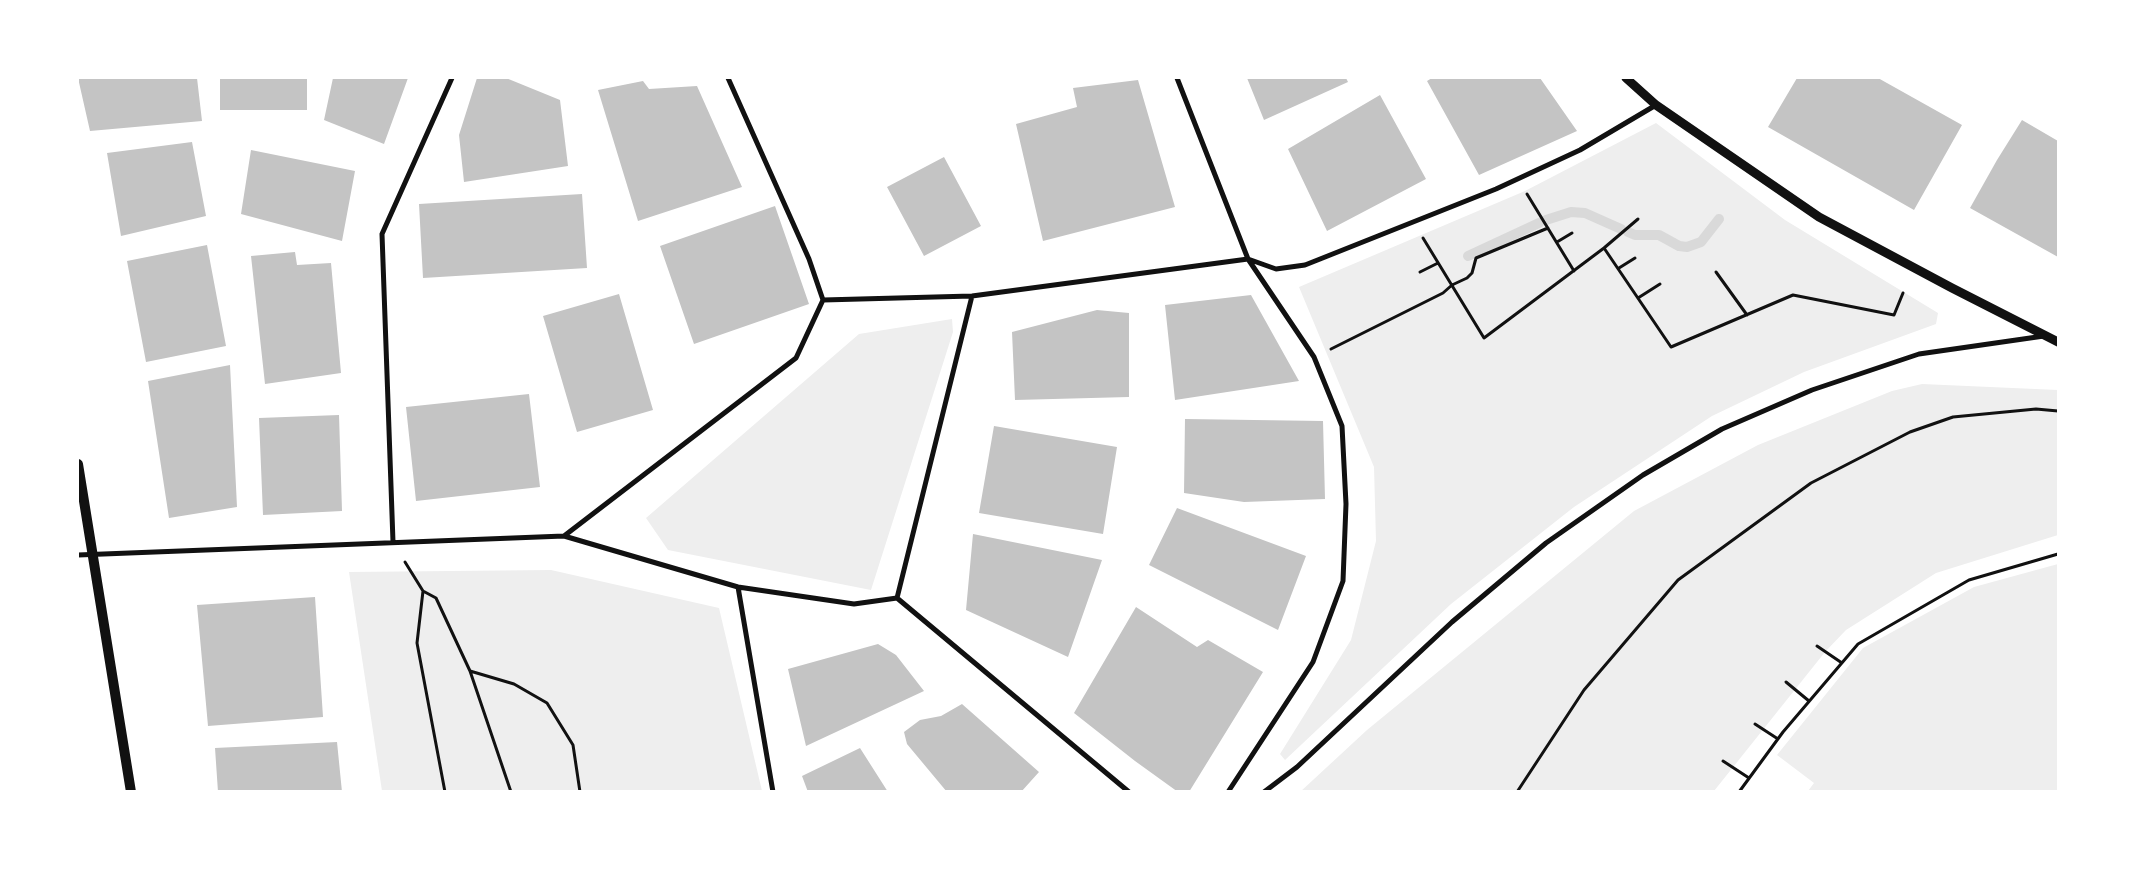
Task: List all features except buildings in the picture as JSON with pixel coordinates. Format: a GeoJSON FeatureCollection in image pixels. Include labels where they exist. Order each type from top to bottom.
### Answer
{"type":"FeatureCollection","features":[{"type":"Feature","properties":{"kind":"main road"},"geometry":{"type":"LineString","coordinates":[[78,464],[91,554],[131,792]]}},
{"type":"Feature","properties":{"kind":"street"},"geometry":{"type":"LineString","coordinates":[[394,542],[382,234],[452,78]]}},
{"type":"Feature","properties":{"kind":"street"},"geometry":{"type":"LineString","coordinates":[[564,536],[796,358],[823,300],[809,260],[728,78]]}},
{"type":"Feature","properties":{"kind":"street"},"geometry":{"type":"LineString","coordinates":[[1177,78],[1248,259],[1314,357],[1342,426],[1346,504],[1343,581],[1313,662],[1228,792]]}},
{"type":"Feature","properties":{"kind":"street"},"geometry":{"type":"LineString","coordinates":[[1626,78],[1656,105],[1819,217],[2058,342]]}},
{"type":"Feature","properties":{"kind":"street"},"geometry":{"type":"LineString","coordinates":[[823,300],[972,296],[1248,259],[1276,269],[1305,265],[1496,189],[1538,170],[1588,146],[1656,105]]}},
{"type":"Feature","properties":{"kind":"street"},"geometry":{"type":"LineString","coordinates":[[897,598],[972,296]]}},
{"type":"Feature","properties":{"kind":"street"},"geometry":{"type":"LineString","coordinates":[[1264,792],[1297,767],[1452,622],[1546,543],[1659,466],[1722,430],[1812,390],[1919,354],[2045,336]]}},
{"type":"Feature","properties":{"kind":"street"},"geometry":{"type":"LineString","coordinates":[[78,555],[564,536],[738,587],[854,604],[897,598],[1129,792]]}},
{"type":"Feature","properties":{"kind":"street"},"geometry":{"type":"LineString","coordinates":[[738,587],[773,792]]}},
{"type":"Feature","properties":{"kind":"path"},"geometry":{"type":"LineString","coordinates":[[1526,191],[1574,271]]}},
{"type":"Feature","properties":{"kind":"path"},"geometry":{"type":"LineString","coordinates":[[1421,235],[1484,338],[1604,248],[1638,219]]}},
{"type":"Feature","properties":{"kind":"path"},"geometry":{"type":"LineString","coordinates":[[1325,351],[1443,294],[1452,285],[1472,274],[1476,258],[1548,228]]}},
{"type":"Feature","properties":{"kind":"path"},"geometry":{"type":"LineString","coordinates":[[1557,242],[1572,233]]}},
{"type":"Feature","properties":{"kind":"path"},"geometry":{"type":"LineString","coordinates":[[1604,248],[1671,347],[1793,295],[1894,314],[1903,293]]}},
{"type":"Feature","properties":{"kind":"path"},"geometry":{"type":"LineString","coordinates":[[1618,268],[1635,258]]}},
{"type":"Feature","properties":{"kind":"path"},"geometry":{"type":"LineString","coordinates":[[1420,272],[1438,263]]}},
{"type":"Feature","properties":{"kind":"path"},"geometry":{"type":"LineString","coordinates":[[1716,272],[1747,315]]}},
{"type":"Feature","properties":{"kind":"path"},"geometry":{"type":"LineString","coordinates":[[1638,298],[1660,284]]}},
{"type":"Feature","properties":{"kind":"path"},"geometry":{"type":"LineString","coordinates":[[1517,792],[1584,690],[1678,580],[1811,483],[1910,432],[1953,417],[2036,409],[2058,411]]}},
{"type":"Feature","properties":{"kind":"path"},"geometry":{"type":"LineString","coordinates":[[394,542],[422,591],[436,598],[470,671],[510,792]]}},
{"type":"Feature","properties":{"kind":"path"},"geometry":{"type":"LineString","coordinates":[[1739,792],[1778,739],[1858,644],[1969,580],[2058,554]]}},
{"type":"Feature","properties":{"kind":"path"},"geometry":{"type":"LineString","coordinates":[[422,591],[417,643],[445,792]]}},
{"type":"Feature","properties":{"kind":"path"},"geometry":{"type":"LineString","coordinates":[[1817,646],[1842,663]]}},
{"type":"Feature","properties":{"kind":"path"},"geometry":{"type":"LineString","coordinates":[[470,671],[514,684],[547,703],[573,745],[580,792]]}},
{"type":"Feature","properties":{"kind":"path"},"geometry":{"type":"LineString","coordinates":[[1786,682],[1809,702]]}},
{"type":"Feature","properties":{"kind":"path"},"geometry":{"type":"LineString","coordinates":[[1755,724],[1778,739]]}},
{"type":"Feature","properties":{"kind":"path"},"geometry":{"type":"LineString","coordinates":[[1723,761],[1749,778]]}},
{"type":"Feature","properties":{"kind":"shaded area"},"geometry":{"type":"Polygon","coordinates":[[[1656,123],[1785,220],[1938,313],[1936,324],[1804,372],[1712,416],[1574,507],[1451,604],[1285,760],[1280,754],[1351,640],[1376,541],[1374,467],[1299,287],[1525,191],[1656,123]]]}},
{"type":"Feature","properties":{"kind":"shaded area"},"geometry":{"type":"Polygon","coordinates":[[[952,319],[953,332],[871,590],[668,550],[646,518],[859,334],[952,319]]]}},
{"type":"Feature","properties":{"kind":"shaded area"},"geometry":{"type":"Polygon","coordinates":[[[1922,384],[2058,390],[2058,535],[1936,573],[1846,630],[1825,652],[1714,791],[1300,792],[1367,730],[1634,511],[1758,445],[1892,391],[1922,384]]]}},
{"type":"Feature","properties":{"kind":"shaded area"},"geometry":{"type":"Polygon","coordinates":[[[2058,564],[2058,791],[1808,791],[1814,783],[1777,755],[1863,648],[1974,587],[2058,564]]]}},
{"type":"Feature","properties":{"kind":"shaded area"},"geometry":{"type":"Polygon","coordinates":[[[551,570],[719,608],[762,791],[382,791],[349,572],[551,570]]]}},
{"type":"Feature","properties":{"kind":"waterway"},"geometry":{"type":"LineString","coordinates":[[1546,220],[1571,212],[1585,213],[1621,229]]}},
{"type":"Feature","properties":{"kind":"waterway"},"geometry":{"type":"LineString","coordinates":[[1628,232],[1635,235],[1659,235],[1679,246],[1687,247],[1701,242],[1719,219]]}},
{"type":"Feature","properties":{"kind":"waterway"},"geometry":{"type":"LineString","coordinates":[[1468,256],[1539,223]]}}]}
